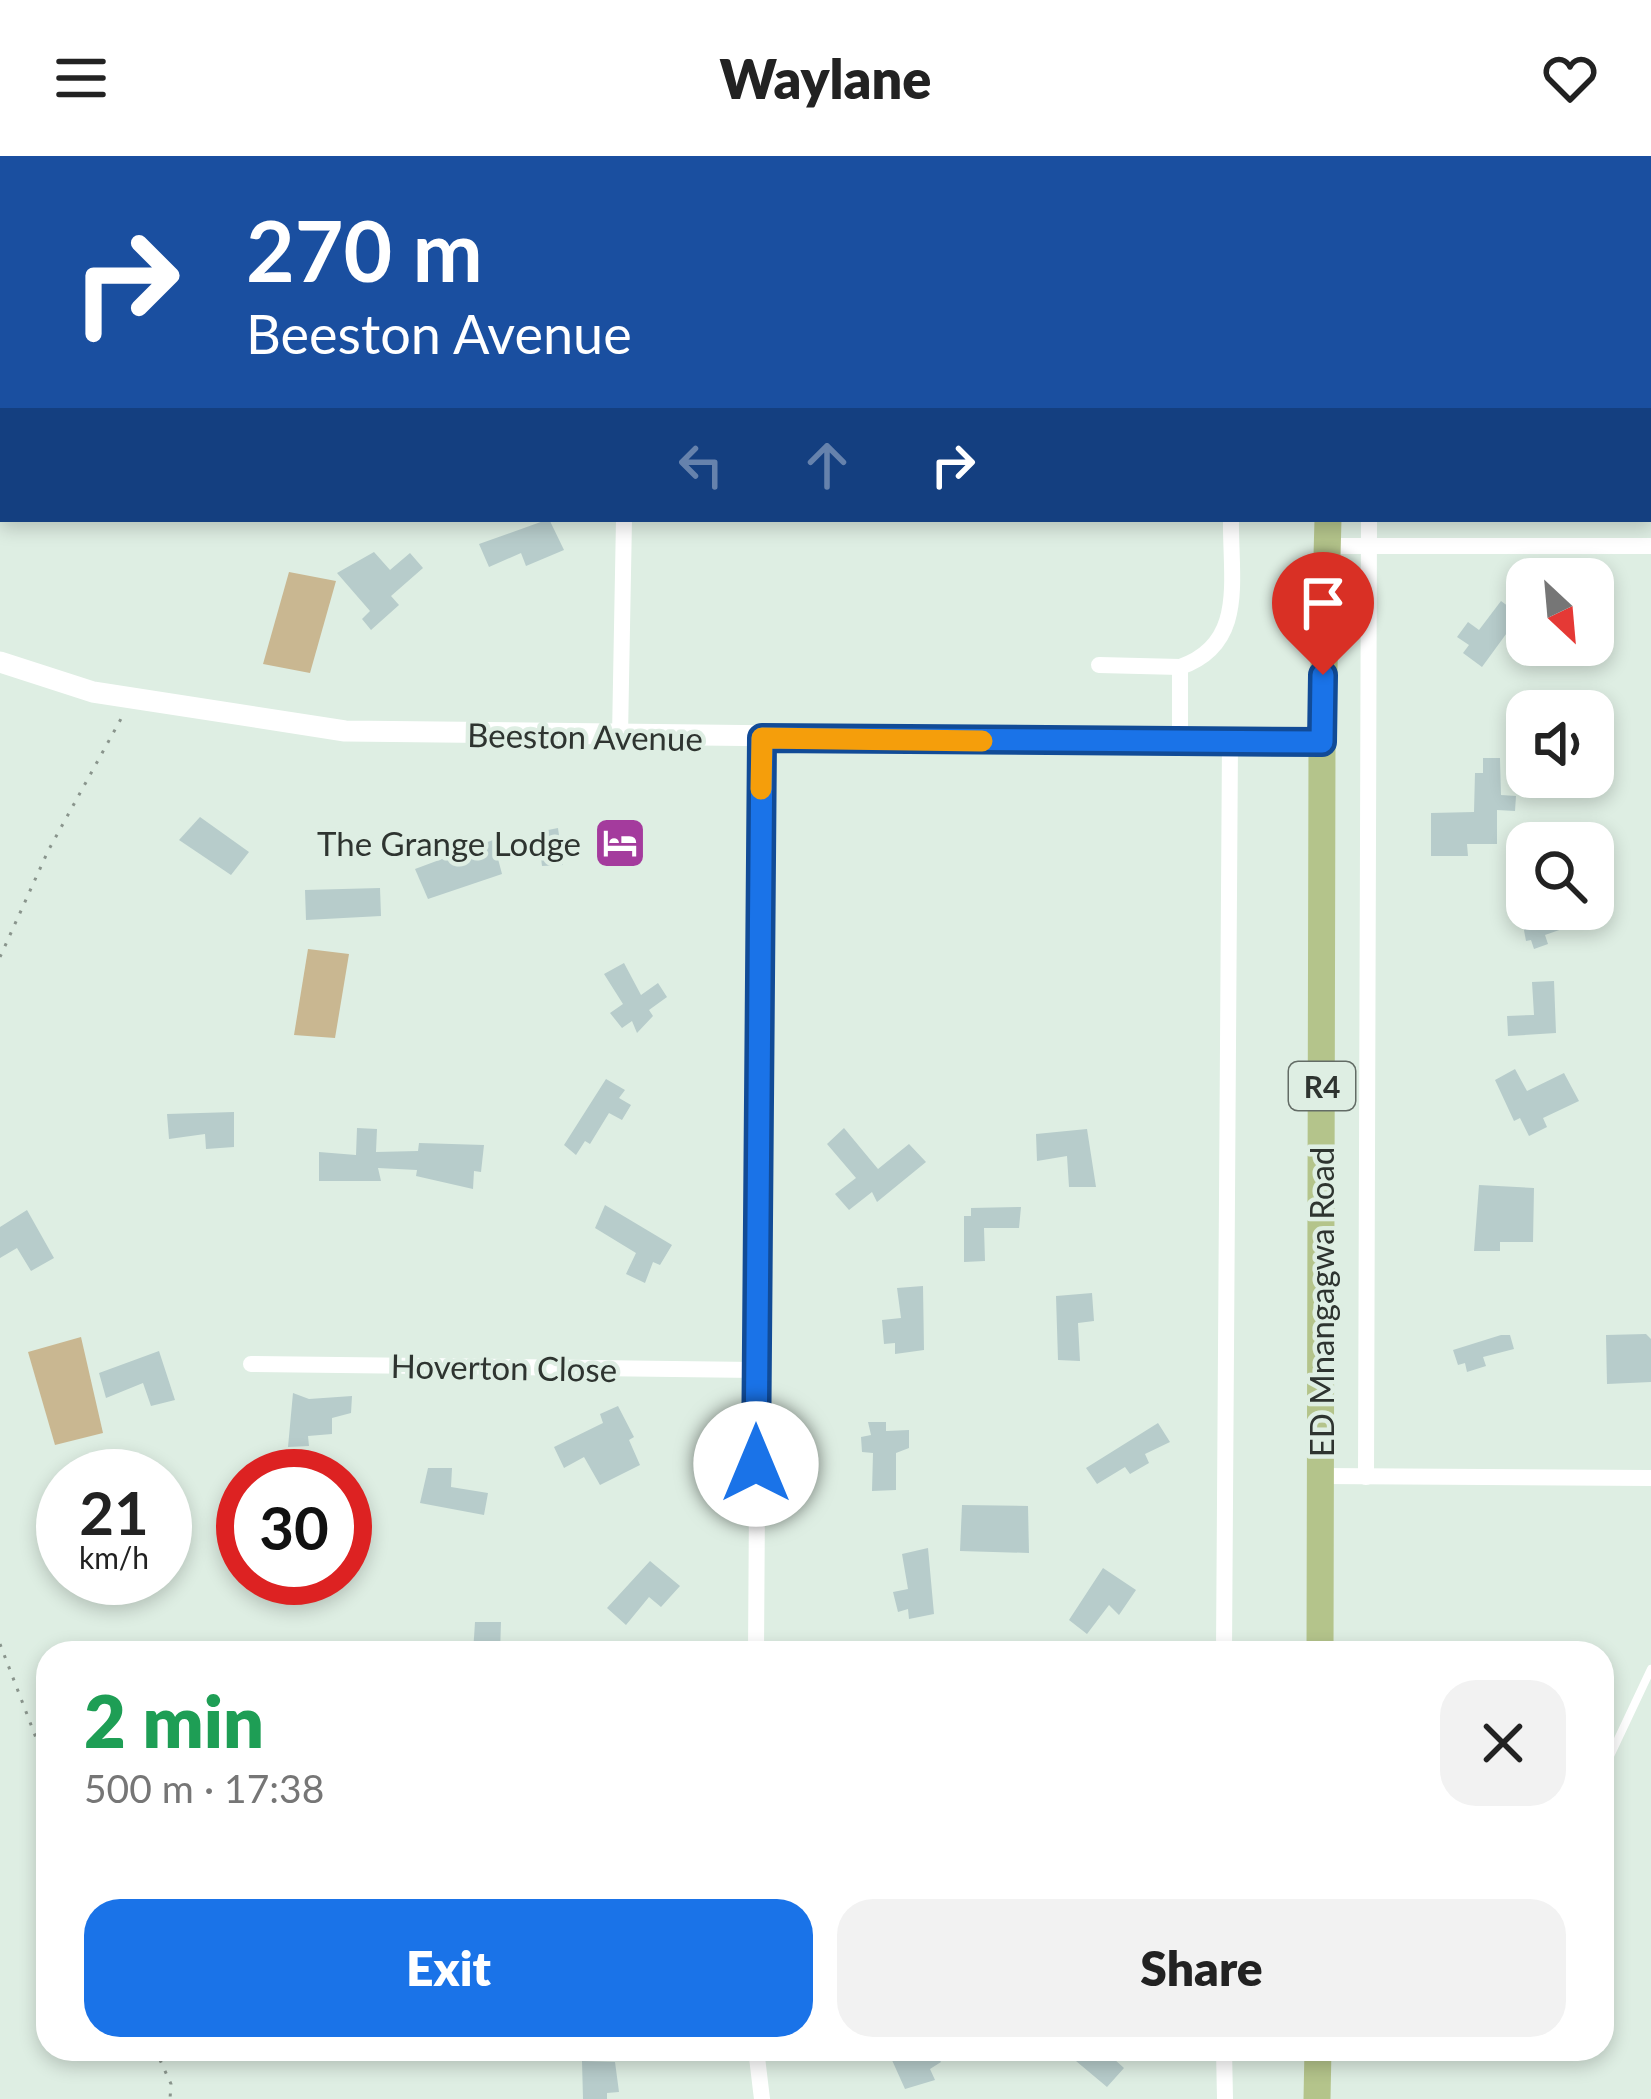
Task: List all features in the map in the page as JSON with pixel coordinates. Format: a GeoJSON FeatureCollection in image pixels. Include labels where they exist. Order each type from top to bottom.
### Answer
{"type":"FeatureCollection","features":[{"type":"Feature","properties":{"kind":"highway","name":"ED Mnangagwa Road"},"geometry":{"type":"LineString","coordinates":[[1320,1641],[1322,742],[1328,532]]}},
{"type":"Feature","properties":{"kind":"highway"},"geometry":{"type":"LineString","coordinates":[[1317,2099],[1318,2061]]}},
{"type":"Feature","properties":{"kind":"street"},"geometry":{"type":"LineString","coordinates":[[620,736],[625,522]]}},
{"type":"Feature","properties":{"kind":"street"},"geometry":{"type":"LineString","coordinates":[[1099,665],[1180,668],[1212,653],[1226,631],[1231,522]]}},
{"type":"Feature","properties":{"kind":"street"},"geometry":{"type":"LineString","coordinates":[[1366,1477],[1369,522]]}},
{"type":"Feature","properties":{"kind":"street"},"geometry":{"type":"LineString","coordinates":[[1328,532],[1369,547],[1651,546]]}},
{"type":"Feature","properties":{"kind":"street","name":"Beeston Avenue"},"geometry":{"type":"LineString","coordinates":[[0,662],[132,699],[345,731],[1322,742]]}},
{"type":"Feature","properties":{"kind":"street"},"geometry":{"type":"LineString","coordinates":[[1180,668],[1180,743]]}},
{"type":"Feature","properties":{"kind":"street"},"geometry":{"type":"LineString","coordinates":[[755,1641],[762,738]]}},
{"type":"Feature","properties":{"kind":"street"},"geometry":{"type":"LineString","coordinates":[[1224,1641],[1230,742]]}},
{"type":"Feature","properties":{"kind":"street","name":"Hoverton Close"},"geometry":{"type":"LineString","coordinates":[[251,1364],[756,1370]]}},
{"type":"Feature","properties":{"kind":"street"},"geometry":{"type":"LineString","coordinates":[[1321,1476],[1651,1478]]}},
{"type":"Feature","properties":{"kind":"street"},"geometry":{"type":"LineString","coordinates":[[757,2061],[762,2099]]}},
{"type":"Feature","properties":{"kind":"street"},"geometry":{"type":"LineString","coordinates":[[1224,2061],[1225,2099]]}},
{"type":"Feature","properties":{"kind":"lane"},"geometry":{"type":"LineString","coordinates":[[1614,1748],[1651,1669]]}},
{"type":"Feature","properties":{"kind":"path"},"geometry":{"type":"LineString","coordinates":[[0,957],[48,851],[132,699]]}},
{"type":"Feature","properties":{"kind":"path"},"geometry":{"type":"LineString","coordinates":[[0,1644],[36,1738]]}},
{"type":"Feature","properties":{"kind":"path"},"geometry":{"type":"LineString","coordinates":[[160,2061],[171,2084],[170,2099]]}},
{"type":"Feature","properties":{"kind":"shaded area"},"geometry":{"type":"Polygon","coordinates":[[[289,572],[336,581],[310,673],[263,664],[289,572]]]}},
{"type":"Feature","properties":{"kind":"shaded area"},"geometry":{"type":"Polygon","coordinates":[[[308,949],[349,954],[335,1038],[294,1035],[308,949]]]}},
{"type":"Feature","properties":{"kind":"shaded area"},"geometry":{"type":"Polygon","coordinates":[[[81,1337],[103,1433],[55,1445],[28,1352],[81,1337]]]}},
{"type":"Feature","properties":{"kind":"building"},"geometry":{"type":"Polygon","coordinates":[[[550,522],[564,550],[526,566],[521,553],[489,567],[479,544],[550,522]]]}},
{"type":"Feature","properties":{"kind":"building"},"geometry":{"type":"Polygon","coordinates":[[[374,552],[390,570],[410,553],[423,568],[391,596],[399,605],[371,630],[362,619],[370,611],[337,573],[374,552]]]}},
{"type":"Feature","properties":{"kind":"building"},"geometry":{"type":"Polygon","coordinates":[[[1501,601],[1506,605],[1506,634],[1482,667],[1463,653],[1469,645],[1457,637],[1468,622],[1479,630],[1501,601]]]}},
{"type":"Feature","properties":{"kind":"building"},"geometry":{"type":"Polygon","coordinates":[[[1483,758],[1500,758],[1501,795],[1516,798],[1515,811],[1497,810],[1497,844],[1467,844],[1468,856],[1431,856],[1431,813],[1474,812],[1475,773],[1483,773],[1483,758]]]}},
{"type":"Feature","properties":{"kind":"building"},"geometry":{"type":"Polygon","coordinates":[[[200,817],[249,852],[231,875],[179,840],[200,817]]]}},
{"type":"Feature","properties":{"kind":"building"},"geometry":{"type":"Polygon","coordinates":[[[558,828],[563,865],[542,866],[538,832],[558,828]]]}},
{"type":"Feature","properties":{"kind":"building"},"geometry":{"type":"Polygon","coordinates":[[[493,840],[502,874],[428,899],[415,869],[493,840]]]}},
{"type":"Feature","properties":{"kind":"building"},"geometry":{"type":"Polygon","coordinates":[[[380,888],[381,916],[306,920],[305,890],[380,888]]]}},
{"type":"Feature","properties":{"kind":"building"},"geometry":{"type":"Polygon","coordinates":[[[1524,930],[1559,930],[1545,935],[1548,944],[1534,949],[1531,940],[1526,941],[1524,930]]]}},
{"type":"Feature","properties":{"kind":"building"},"geometry":{"type":"Polygon","coordinates":[[[624,963],[641,995],[658,983],[667,997],[649,1010],[653,1016],[637,1033],[632,1021],[622,1028],[610,1013],[623,1004],[604,974],[624,963]]]}},
{"type":"Feature","properties":{"kind":"building"},"geometry":{"type":"Polygon","coordinates":[[[1554,981],[1556,1033],[1508,1036],[1507,1016],[1534,1015],[1532,982],[1554,981]]]}},
{"type":"Feature","properties":{"kind":"building"},"geometry":{"type":"Polygon","coordinates":[[[1515,1069],[1527,1091],[1564,1073],[1579,1101],[1543,1118],[1547,1127],[1529,1136],[1520,1118],[1514,1121],[1495,1080],[1515,1069]]]}},
{"type":"Feature","properties":{"kind":"building"},"geometry":{"type":"Polygon","coordinates":[[[606,1079],[625,1090],[619,1098],[631,1105],[622,1120],[609,1113],[590,1144],[585,1141],[576,1155],[564,1145],[606,1079]]]}},
{"type":"Feature","properties":{"kind":"building"},"geometry":{"type":"Polygon","coordinates":[[[234,1112],[234,1147],[206,1149],[205,1134],[169,1139],[167,1114],[234,1112]]]}},
{"type":"Feature","properties":{"kind":"building"},"geometry":{"type":"Polygon","coordinates":[[[357,1128],[377,1129],[376,1152],[418,1151],[419,1143],[484,1145],[481,1172],[474,1171],[473,1189],[416,1176],[417,1170],[378,1168],[381,1181],[319,1181],[319,1152],[356,1155],[357,1128]]]}},
{"type":"Feature","properties":{"kind":"building"},"geometry":{"type":"Polygon","coordinates":[[[844,1128],[878,1169],[909,1144],[926,1162],[877,1202],[872,1192],[849,1210],[835,1194],[856,1178],[827,1144],[844,1128]]]}},
{"type":"Feature","properties":{"kind":"building"},"geometry":{"type":"Polygon","coordinates":[[[1087,1129],[1096,1187],[1069,1187],[1067,1156],[1037,1161],[1036,1134],[1087,1129]]]}},
{"type":"Feature","properties":{"kind":"building"},"geometry":{"type":"Polygon","coordinates":[[[1479,1185],[1534,1188],[1533,1242],[1500,1242],[1500,1251],[1474,1251],[1479,1185]]]}},
{"type":"Feature","properties":{"kind":"building"},"geometry":{"type":"Polygon","coordinates":[[[605,1205],[672,1245],[660,1265],[653,1262],[645,1283],[626,1274],[636,1253],[595,1228],[605,1205]]]}},
{"type":"Feature","properties":{"kind":"building"},"geometry":{"type":"Polygon","coordinates":[[[1021,1207],[1019,1228],[984,1228],[985,1261],[964,1262],[964,1216],[971,1216],[971,1208],[1021,1207]]]}},
{"type":"Feature","properties":{"kind":"building"},"geometry":{"type":"Polygon","coordinates":[[[27,1210],[54,1258],[31,1271],[17,1248],[0,1258],[0,1227],[27,1210]]]}},
{"type":"Feature","properties":{"kind":"building"},"geometry":{"type":"Polygon","coordinates":[[[923,1286],[924,1350],[895,1354],[895,1343],[884,1344],[882,1320],[901,1318],[897,1288],[923,1286]]]}},
{"type":"Feature","properties":{"kind":"building"},"geometry":{"type":"Polygon","coordinates":[[[1092,1293],[1094,1321],[1078,1323],[1080,1361],[1058,1360],[1056,1296],[1092,1293]]]}},
{"type":"Feature","properties":{"kind":"building"},"geometry":{"type":"Polygon","coordinates":[[[1646,1334],[1651,1339],[1651,1382],[1607,1384],[1606,1335],[1646,1334]]]}},
{"type":"Feature","properties":{"kind":"building"},"geometry":{"type":"Polygon","coordinates":[[[1510,1335],[1514,1349],[1483,1357],[1486,1366],[1467,1372],[1465,1363],[1458,1365],[1453,1350],[1510,1335]]]}},
{"type":"Feature","properties":{"kind":"building"},"geometry":{"type":"Polygon","coordinates":[[[159,1351],[175,1400],[151,1406],[143,1383],[106,1398],[99,1373],[159,1351]]]}},
{"type":"Feature","properties":{"kind":"building"},"geometry":{"type":"Polygon","coordinates":[[[293,1393],[309,1399],[352,1396],[351,1413],[332,1418],[332,1434],[308,1436],[309,1446],[288,1447],[293,1393]]]}},
{"type":"Feature","properties":{"kind":"building"},"geometry":{"type":"Polygon","coordinates":[[[618,1406],[634,1437],[629,1440],[640,1465],[600,1485],[584,1457],[564,1468],[554,1447],[603,1423],[600,1414],[618,1406]]]}},
{"type":"Feature","properties":{"kind":"building"},"geometry":{"type":"Polygon","coordinates":[[[868,1422],[886,1422],[886,1431],[909,1430],[909,1448],[896,1453],[896,1490],[872,1491],[873,1453],[862,1452],[861,1437],[871,1435],[868,1422]]]}},
{"type":"Feature","properties":{"kind":"building"},"geometry":{"type":"Polygon","coordinates":[[[1158,1423],[1170,1442],[1145,1454],[1149,1463],[1130,1474],[1125,1467],[1097,1484],[1086,1468],[1158,1423]]]}},
{"type":"Feature","properties":{"kind":"building"},"geometry":{"type":"Polygon","coordinates":[[[428,1468],[452,1468],[451,1487],[488,1493],[484,1515],[420,1503],[428,1468]]]}},
{"type":"Feature","properties":{"kind":"building"},"geometry":{"type":"Polygon","coordinates":[[[962,1505],[1028,1506],[1029,1553],[960,1551],[962,1505]]]}},
{"type":"Feature","properties":{"kind":"building"},"geometry":{"type":"Polygon","coordinates":[[[928,1548],[934,1614],[909,1619],[908,1609],[898,1612],[893,1592],[908,1589],[902,1554],[928,1548]]]}},
{"type":"Feature","properties":{"kind":"building"},"geometry":{"type":"Polygon","coordinates":[[[650,1561],[680,1586],[661,1607],[649,1597],[626,1625],[607,1608],[650,1561]]]}},
{"type":"Feature","properties":{"kind":"building"},"geometry":{"type":"Polygon","coordinates":[[[1103,1568],[1136,1590],[1119,1615],[1109,1605],[1087,1634],[1069,1620],[1103,1568]]]}},
{"type":"Feature","properties":{"kind":"building"},"geometry":{"type":"Polygon","coordinates":[[[475,1622],[501,1622],[500,1641],[474,1641],[475,1622]]]}},
{"type":"Feature","properties":{"kind":"building"},"geometry":{"type":"Polygon","coordinates":[[[582,2061],[615,2062],[619,2092],[607,2093],[607,2099],[583,2099],[582,2061]]]}},
{"type":"Feature","properties":{"kind":"building"},"geometry":{"type":"Polygon","coordinates":[[[892,2061],[940,2061],[930,2069],[935,2080],[905,2089],[892,2061]]]}},
{"type":"Feature","properties":{"kind":"building"},"geometry":{"type":"Polygon","coordinates":[[[1076,2061],[1116,2061],[1124,2068],[1107,2087],[1076,2061]]]}},
{"type":"Feature","properties":{"kind":"slow traffic"},"geometry":{"type":"LineString","coordinates":[[761,789],[762,738],[982,741]]}},
{"type":"Feature","properties":{"kind":"place","name":"The Grange Lodge"},"geometry":{"type":"Point","coordinates":[620,843]}},
{"type":"Feature","properties":{"kind":"route"},"geometry":{"type":"LineString","coordinates":[[756,1464],[762,738],[1322,742],[1323,675]]}}]}
